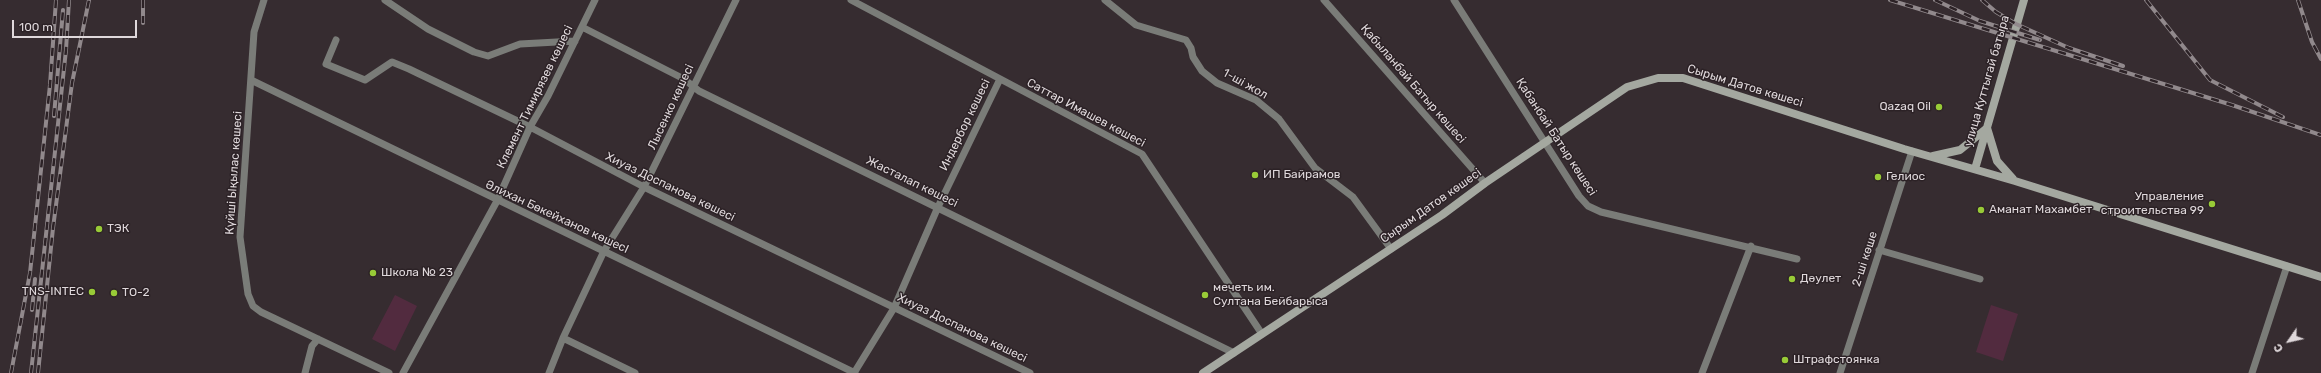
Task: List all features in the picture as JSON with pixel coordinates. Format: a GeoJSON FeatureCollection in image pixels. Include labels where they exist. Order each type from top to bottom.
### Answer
{"type":"FeatureCollection","features":[{"type":"Feature","properties":{"kind":"main road","name":"улица Куттыгай батыра"},"geometry":{"type":"LineString","coordinates":[[1974,170],[2024,0]]}},
{"type":"Feature","properties":{"kind":"main road","name":"Сырым Датов көшесі"},"geometry":{"type":"LineString","coordinates":[[1203,373],[1442,215],[1485,183],[1627,87],[1658,78],[1682,78],[1931,157],[2015,181],[2321,277]]}},
{"type":"Feature","properties":{"kind":"main road"},"geometry":{"type":"LineString","coordinates":[[1931,157],[1960,150],[1987,128],[1997,161],[2015,181]]}},
{"type":"Feature","properties":{"kind":"street","name":"Күйші Ықылас көшесі"},"geometry":{"type":"LineString","coordinates":[[264,0],[254,32],[240,237],[248,294],[253,306],[262,312],[389,373]]}},
{"type":"Feature","properties":{"kind":"street"},"geometry":{"type":"LineString","coordinates":[[385,0],[428,29],[474,52],[488,56],[520,44],[575,42]]}},
{"type":"Feature","properties":{"kind":"street","name":"Клемент Тимирязев көшесі"},"geometry":{"type":"LineString","coordinates":[[403,373],[497,201],[530,127],[575,42],[595,0]]}},
{"type":"Feature","properties":{"kind":"street","name":"Лысенко көшесі"},"geometry":{"type":"LineString","coordinates":[[549,373],[563,338],[604,251],[644,187],[736,0]]}},
{"type":"Feature","properties":{"kind":"street","name":"Саттар Имашев көшесі"},"geometry":{"type":"LineString","coordinates":[[851,0],[1142,154],[1262,334]]}},
{"type":"Feature","properties":{"kind":"street","name":"1-ші жол"},"geometry":{"type":"LineString","coordinates":[[1105,0],[1136,25],[1186,40],[1191,48],[1192,57],[1202,71],[1217,83],[1256,100],[1279,119],[1315,168],[1353,197],[1391,249]]}},
{"type":"Feature","properties":{"kind":"street","name":"Қабыланбай Батыр көшесі"},"geometry":{"type":"LineString","coordinates":[[1324,0],[1485,183]]}},
{"type":"Feature","properties":{"kind":"street","name":"Қабанбай Батыр көшесі"},"geometry":{"type":"LineString","coordinates":[[1454,0],[1546,142],[1579,196],[1588,206],[1601,212],[1751,246],[1797,259]]}},
{"type":"Feature","properties":{"kind":"street","name":"Жасталап көшесі"},"geometry":{"type":"LineString","coordinates":[[582,27],[684,79],[693,86],[1234,353]]}},
{"type":"Feature","properties":{"kind":"street","name":"Хиуаз Доспанова көшесі"},"geometry":{"type":"LineString","coordinates":[[336,40],[326,64],[349,75],[365,80],[392,62],[530,127],[644,187],[1030,373]]}},
{"type":"Feature","properties":{"kind":"street","name":"Индербор көшесі"},"geometry":{"type":"LineString","coordinates":[[854,373],[894,308],[938,207],[1000,79]]}},
{"type":"Feature","properties":{"kind":"street","name":"Әлихан Бөкейханов көшесI"},"geometry":{"type":"LineString","coordinates":[[251,80],[497,201],[604,251],[854,373]]}},
{"type":"Feature","properties":{"kind":"street","name":"2-ші көше"},"geometry":{"type":"LineString","coordinates":[[1840,373],[1912,151]]}},
{"type":"Feature","properties":{"kind":"street"},"geometry":{"type":"LineString","coordinates":[[1702,373],[1751,246]]}},
{"type":"Feature","properties":{"kind":"street"},"geometry":{"type":"LineString","coordinates":[[1879,250],[1980,279]]}},
{"type":"Feature","properties":{"kind":"street"},"geometry":{"type":"LineString","coordinates":[[2252,373],[2287,266]]}},
{"type":"Feature","properties":{"kind":"street"},"geometry":{"type":"LineString","coordinates":[[563,338],[635,373]]}},
{"type":"Feature","properties":{"kind":"street"},"geometry":{"type":"LineString","coordinates":[[305,373],[312,346],[318,339]]}},
{"type":"Feature","properties":{"kind":"shaded area"},"geometry":{"type":"Polygon","coordinates":[[[395,295],[417,306],[395,351],[372,339],[395,295]]]}},
{"type":"Feature","properties":{"kind":"shaded area"},"geometry":{"type":"Polygon","coordinates":[[[1991,305],[2018,314],[2003,361],[1976,352],[1991,305]]]}},
{"type":"Feature","properties":{"kind":"railway"},"geometry":{"type":"LineString","coordinates":[[11,373],[30,273],[50,85],[56,0]]}},
{"type":"Feature","properties":{"kind":"railway"},"geometry":{"type":"LineString","coordinates":[[31,373],[66,50],[69,0]]}},
{"type":"Feature","properties":{"kind":"railway"},"geometry":{"type":"LineString","coordinates":[[38,373],[53,228],[72,83],[89,0]]}},
{"type":"Feature","properties":{"kind":"railway"},"geometry":{"type":"LineString","coordinates":[[143,0],[143,23]]}},
{"type":"Feature","properties":{"kind":"railway"},"geometry":{"type":"LineString","coordinates":[[1890,0],[2232,105],[2321,135]]}},
{"type":"Feature","properties":{"kind":"railway"},"geometry":{"type":"LineString","coordinates":[[1935,0],[1980,21],[2040,40]]}},
{"type":"Feature","properties":{"kind":"railway"},"geometry":{"type":"LineString","coordinates":[[1982,0],[1996,12],[2016,24],[2069,48],[2123,66]]}},
{"type":"Feature","properties":{"kind":"railway"},"geometry":{"type":"LineString","coordinates":[[2146,0],[2210,80],[2283,117]]}},
{"type":"Feature","properties":{"kind":"railway"},"geometry":{"type":"LineString","coordinates":[[2298,0],[2312,42],[2321,59]]}},
{"type":"Feature","properties":{"kind":"railway"},"geometry":{"type":"LineString","coordinates":[[54,116],[63,10]]}},
{"type":"Feature","properties":{"kind":"railway"},"geometry":{"type":"LineString","coordinates":[[32,310],[35,279]]}},
{"type":"Feature","properties":{"kind":"place","name":"Qazaq Oil"},"geometry":{"type":"Point","coordinates":[1939,107]}},
{"type":"Feature","properties":{"kind":"place","name":"ИП Байрамов"},"geometry":{"type":"Point","coordinates":[1255,175]}},
{"type":"Feature","properties":{"kind":"place","name":"Гелиос"},"geometry":{"type":"Point","coordinates":[1878,177]}},
{"type":"Feature","properties":{"kind":"place","name":"Управление строительства 99"},"geometry":{"type":"Point","coordinates":[2212,204]}},
{"type":"Feature","properties":{"kind":"place","name":"Аманат Махамбет"},"geometry":{"type":"Point","coordinates":[1981,210]}},
{"type":"Feature","properties":{"kind":"place","name":"ТЭК"},"geometry":{"type":"Point","coordinates":[99,229]}},
{"type":"Feature","properties":{"kind":"place","name":"Школа № 23"},"geometry":{"type":"Point","coordinates":[373,273]}},
{"type":"Feature","properties":{"kind":"place","name":"Дәулет"},"geometry":{"type":"Point","coordinates":[1792,279]}},
{"type":"Feature","properties":{"kind":"place","name":"TNS-INTEC"},"geometry":{"type":"Point","coordinates":[92,292]}},
{"type":"Feature","properties":{"kind":"place","name":"ТО-2"},"geometry":{"type":"Point","coordinates":[114,293]}},
{"type":"Feature","properties":{"kind":"place","name":"мечеть им. Султана Бейбарыса"},"geometry":{"type":"Point","coordinates":[1205,295]}},
{"type":"Feature","properties":{"kind":"place","name":"Штрафстоянка"},"geometry":{"type":"Point","coordinates":[1785,360]}}]}
